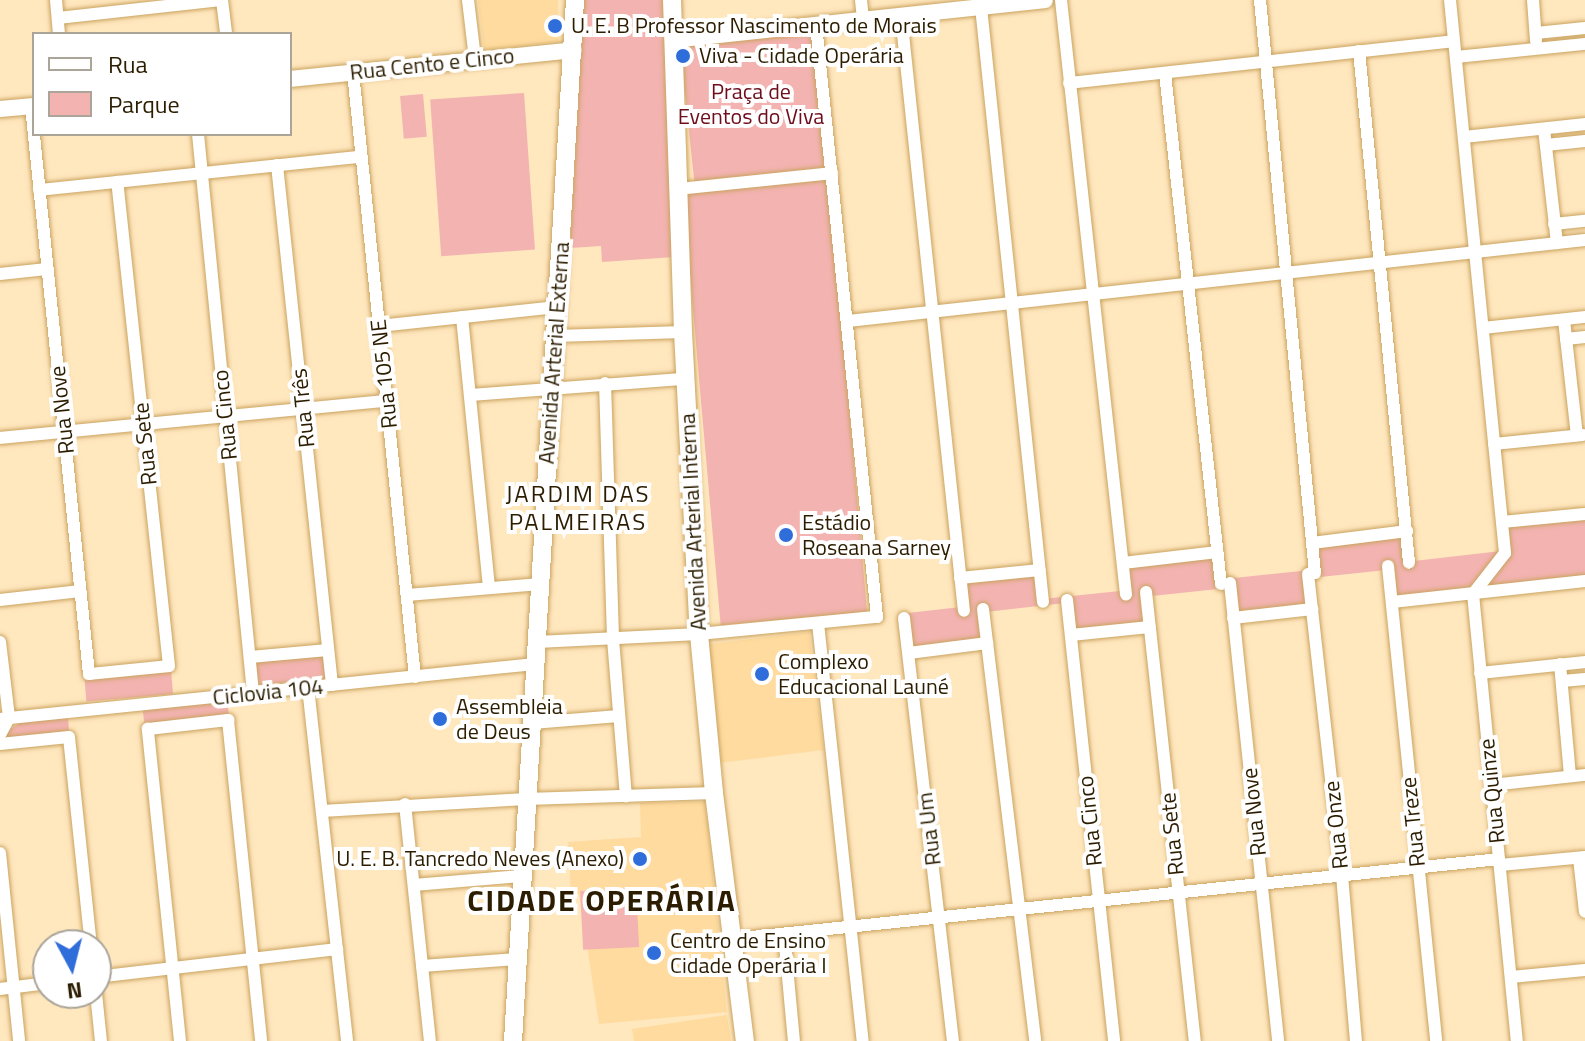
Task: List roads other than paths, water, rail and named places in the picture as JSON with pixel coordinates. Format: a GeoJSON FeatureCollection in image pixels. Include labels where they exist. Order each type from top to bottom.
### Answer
{"type":"FeatureCollection","features":[{"type":"Feature","properties":{"kind":"main road","name":"Avenida Arterial Externa"},"geometry":{"type":"LineString","coordinates":[[513,1041],[575,0]]}},
{"type":"Feature","properties":{"kind":"main road","name":"Avenida Arterial Interna"},"geometry":{"type":"LineString","coordinates":[[672,0],[685,379],[699,634],[714,793],[745,1041]]}},
{"type":"Feature","properties":{"kind":"street"},"geometry":{"type":"LineString","coordinates":[[56,0],[59,32]]}},
{"type":"Feature","properties":{"kind":"street"},"geometry":{"type":"LineString","coordinates":[[58,18],[140,4],[221,0],[226,32]]}},
{"type":"Feature","properties":{"kind":"street"},"geometry":{"type":"LineString","coordinates":[[468,0],[475,59]]}},
{"type":"Feature","properties":{"kind":"street"},"geometry":{"type":"LineString","coordinates":[[861,0],[863,20]]}},
{"type":"Feature","properties":{"kind":"street"},"geometry":{"type":"LineString","coordinates":[[673,40],[1045,0]]}},
{"type":"Feature","properties":{"kind":"street"},"geometry":{"type":"LineString","coordinates":[[1061,0],[1126,594]]}},
{"type":"Feature","properties":{"kind":"street","name":"Rua Onze"},"geometry":{"type":"LineString","coordinates":[[1260,0],[1312,543],[1312,609],[1342,875],[1356,1041]]}},
{"type":"Feature","properties":{"kind":"street"},"geometry":{"type":"LineString","coordinates":[[1450,0],[1505,553],[1473,594]]}},
{"type":"Feature","properties":{"kind":"street"},"geometry":{"type":"LineString","coordinates":[[1533,0],[1537,48]]}},
{"type":"Feature","properties":{"kind":"street"},"geometry":{"type":"LineString","coordinates":[[981,7],[1043,602]]}},
{"type":"Feature","properties":{"kind":"street"},"geometry":{"type":"LineString","coordinates":[[901,15],[964,611]]}},
{"type":"Feature","properties":{"kind":"street"},"geometry":{"type":"LineString","coordinates":[[537,642],[699,634],[877,617],[816,25]]}},
{"type":"Feature","properties":{"kind":"street"},"geometry":{"type":"LineString","coordinates":[[1536,33],[1585,28]]}},
{"type":"Feature","properties":{"kind":"street"},"geometry":{"type":"LineString","coordinates":[[1069,83],[1454,41]]}},
{"type":"Feature","properties":{"kind":"street"},"geometry":{"type":"LineString","coordinates":[[1456,57],[1585,44]]}},
{"type":"Feature","properties":{"kind":"street","name":"Rua Cento e Cinco"},"geometry":{"type":"LineString","coordinates":[[292,79],[574,50]]}},
{"type":"Feature","properties":{"kind":"street"},"geometry":{"type":"LineString","coordinates":[[1359,51],[1409,563]]}},
{"type":"Feature","properties":{"kind":"street","name":"Rua 105 NE"},"geometry":{"type":"LineString","coordinates":[[353,72],[415,677]]}},
{"type":"Feature","properties":{"kind":"street","name":"Rua Nove"},"geometry":{"type":"LineString","coordinates":[[1165,73],[1217,552],[1233,618],[1278,1041]]}},
{"type":"Feature","properties":{"kind":"street"},"geometry":{"type":"LineString","coordinates":[[0,109],[32,106]]}},
{"type":"Feature","properties":{"kind":"street"},"geometry":{"type":"LineString","coordinates":[[1464,137],[1585,124]]}},
{"type":"Feature","properties":{"kind":"street"},"geometry":{"type":"LineString","coordinates":[[1544,129],[1557,243]]}},
{"type":"Feature","properties":{"kind":"street","name":"Rua Nove"},"geometry":{"type":"LineString","coordinates":[[35,136],[89,674],[129,670]]}},
{"type":"Feature","properties":{"kind":"street"},"geometry":{"type":"LineString","coordinates":[[198,136],[201,173]]}},
{"type":"Feature","properties":{"kind":"street"},"geometry":{"type":"LineString","coordinates":[[1546,145],[1585,141]]}},
{"type":"Feature","properties":{"kind":"street"},"geometry":{"type":"LineString","coordinates":[[39,190],[361,157]]}},
{"type":"Feature","properties":{"kind":"street","name":"Rua Três"},"geometry":{"type":"LineString","coordinates":[[277,165],[332,685]]}},
{"type":"Feature","properties":{"kind":"street","name":"Rua Cinco"},"geometry":{"type":"LineString","coordinates":[[201,173],[253,693]]}},
{"type":"Feature","properties":{"kind":"street"},"geometry":{"type":"LineString","coordinates":[[678,189],[832,173]]}},
{"type":"Feature","properties":{"kind":"street","name":"Rua Sete"},"geometry":{"type":"LineString","coordinates":[[117,182],[169,666],[129,670]]}},
{"type":"Feature","properties":{"kind":"street"},"geometry":{"type":"LineString","coordinates":[[1554,224],[1585,221]]}},
{"type":"Feature","properties":{"kind":"street"},"geometry":{"type":"LineString","coordinates":[[848,321],[1585,240]]}},
{"type":"Feature","properties":{"kind":"street"},"geometry":{"type":"LineString","coordinates":[[0,274],[47,269]]}},
{"type":"Feature","properties":{"kind":"street"},"geometry":{"type":"LineString","coordinates":[[379,326],[557,307]]}},
{"type":"Feature","properties":{"kind":"street"},"geometry":{"type":"LineString","coordinates":[[462,317],[489,588]]}},
{"type":"Feature","properties":{"kind":"street"},"geometry":{"type":"LineString","coordinates":[[1483,328],[1585,317]]}},
{"type":"Feature","properties":{"kind":"street"},"geometry":{"type":"LineString","coordinates":[[1494,444],[1581,435],[1570,379],[1564,320]]}},
{"type":"Feature","properties":{"kind":"street"},"geometry":{"type":"LineString","coordinates":[[555,336],[683,332]]}},
{"type":"Feature","properties":{"kind":"street"},"geometry":{"type":"LineString","coordinates":[[1566,339],[1585,337]]}},
{"type":"Feature","properties":{"kind":"street"},"geometry":{"type":"LineString","coordinates":[[470,395],[685,379]]}},
{"type":"Feature","properties":{"kind":"street"},"geometry":{"type":"LineString","coordinates":[[605,383],[613,639],[626,796]]}},
{"type":"Feature","properties":{"kind":"street"},"geometry":{"type":"LineString","coordinates":[[0,438],[387,401]]}},
{"type":"Feature","properties":{"kind":"street"},"geometry":{"type":"LineString","coordinates":[[1502,522],[1585,514]]}},
{"type":"Feature","properties":{"kind":"street"},"geometry":{"type":"LineString","coordinates":[[1312,543],[1407,531]]}},
{"type":"Feature","properties":{"kind":"street"},"geometry":{"type":"LineString","coordinates":[[1123,563],[1217,552]]}},
{"type":"Feature","properties":{"kind":"street","name":"Rua Treze"},"geometry":{"type":"LineString","coordinates":[[1388,566],[1436,1041]]}},
{"type":"Feature","properties":{"kind":"street"},"geometry":{"type":"LineString","coordinates":[[960,578],[1040,570]]}},
{"type":"Feature","properties":{"kind":"street"},"geometry":{"type":"LineString","coordinates":[[1392,602],[1585,581]]}},
{"type":"Feature","properties":{"kind":"street"},"geometry":{"type":"LineString","coordinates":[[407,595],[541,584]]}},
{"type":"Feature","properties":{"kind":"street"},"geometry":{"type":"LineString","coordinates":[[0,600],[80,591]]}},
{"type":"Feature","properties":{"kind":"street","name":"Rua Sete"},"geometry":{"type":"LineString","coordinates":[[1146,592],[1195,1041]]}},
{"type":"Feature","properties":{"kind":"street","name":"Rua Quinze"},"geometry":{"type":"LineString","coordinates":[[1473,594],[1517,1041]]}},
{"type":"Feature","properties":{"kind":"street","name":"Rua Cinco"},"geometry":{"type":"LineString","coordinates":[[1067,600],[1114,1041]]}},
{"type":"Feature","properties":{"kind":"street"},"geometry":{"type":"LineString","coordinates":[[983,609],[1035,1041]]}},
{"type":"Feature","properties":{"kind":"street"},"geometry":{"type":"LineString","coordinates":[[1233,618],[1312,609]]}},
{"type":"Feature","properties":{"kind":"street","name":"Rua Um"},"geometry":{"type":"LineString","coordinates":[[904,618],[953,1041]]}},
{"type":"Feature","properties":{"kind":"street"},"geometry":{"type":"LineString","coordinates":[[818,623],[863,1041]]}},
{"type":"Feature","properties":{"kind":"street"},"geometry":{"type":"LineString","coordinates":[[1071,635],[1150,627]]}},
{"type":"Feature","properties":{"kind":"street"},"geometry":{"type":"LineString","coordinates":[[0,642],[4,718],[0,735]]}},
{"type":"Feature","properties":{"kind":"street"},"geometry":{"type":"LineString","coordinates":[[909,653],[987,643]]}},
{"type":"Feature","properties":{"kind":"street"},"geometry":{"type":"LineString","coordinates":[[250,657],[328,650]]}},
{"type":"Feature","properties":{"kind":"street"},"geometry":{"type":"LineString","coordinates":[[1480,673],[1585,662]]}},
{"type":"Feature","properties":{"kind":"street","name":"Ciclovia 104"},"geometry":{"type":"LineString","coordinates":[[4,718],[535,664]]}},
{"type":"Feature","properties":{"kind":"street"},"geometry":{"type":"LineString","coordinates":[[1560,664],[1570,776]]}},
{"type":"Feature","properties":{"kind":"street"},"geometry":{"type":"LineString","coordinates":[[1562,681],[1585,679]]}},
{"type":"Feature","properties":{"kind":"street"},"geometry":{"type":"LineString","coordinates":[[308,687],[347,1041]]}},
{"type":"Feature","properties":{"kind":"street"},"geometry":{"type":"LineString","coordinates":[[532,723],[619,716]]}},
{"type":"Feature","properties":{"kind":"street"},"geometry":{"type":"LineString","coordinates":[[180,1041],[148,729],[228,720],[261,1041]]}},
{"type":"Feature","properties":{"kind":"street"},"geometry":{"type":"LineString","coordinates":[[0,744],[69,737],[89,929]]}},
{"type":"Feature","properties":{"kind":"street"},"geometry":{"type":"LineString","coordinates":[[1569,759],[1585,757]]}},
{"type":"Feature","properties":{"kind":"street"},"geometry":{"type":"LineString","coordinates":[[1491,785],[1585,775]]}},
{"type":"Feature","properties":{"kind":"street"},"geometry":{"type":"LineString","coordinates":[[322,811],[405,804],[714,793]]}},
{"type":"Feature","properties":{"kind":"street"},"geometry":{"type":"LineString","coordinates":[[405,804],[430,1041]]}},
{"type":"Feature","properties":{"kind":"street"},"geometry":{"type":"LineString","coordinates":[[0,853],[7,988],[19,1041]]}},
{"type":"Feature","properties":{"kind":"street"},"geometry":{"type":"LineString","coordinates":[[732,939],[1458,863],[1582,858],[1585,911]]}},
{"type":"Feature","properties":{"kind":"street"},"geometry":{"type":"LineString","coordinates":[[414,885],[521,876]]}},
{"type":"Feature","properties":{"kind":"street"},"geometry":{"type":"LineString","coordinates":[[784,934],[794,1041]]}},
{"type":"Feature","properties":{"kind":"street"},"geometry":{"type":"LineString","coordinates":[[112,975],[337,949]]}},
{"type":"Feature","properties":{"kind":"street"},"geometry":{"type":"LineString","coordinates":[[422,966],[517,959]]}},
{"type":"Feature","properties":{"kind":"street"},"geometry":{"type":"LineString","coordinates":[[1511,977],[1585,970]]}},
{"type":"Feature","properties":{"kind":"street"},"geometry":{"type":"LineString","coordinates":[[7,988],[32,985]]}},
{"type":"Feature","properties":{"kind":"street"},"geometry":{"type":"LineString","coordinates":[[98,1009],[101,1041]]}},
{"type":"Feature","properties":{"kind":"place","name":"U. E. B Professor Nascimento de Morais"},"geometry":{"type":"Point","coordinates":[555,26]}},
{"type":"Feature","properties":{"kind":"place","name":"Viva - Cidade Operária"},"geometry":{"type":"Point","coordinates":[683,56]}},
{"type":"Feature","properties":{"kind":"place","name":"Estádio Roseana Sarney"},"geometry":{"type":"Point","coordinates":[786,535]}},
{"type":"Feature","properties":{"kind":"place","name":"Complexo Educacional Launé"},"geometry":{"type":"Point","coordinates":[762,674]}},
{"type":"Feature","properties":{"kind":"place","name":"Assembleia de Deus"},"geometry":{"type":"Point","coordinates":[440,719]}},
{"type":"Feature","properties":{"kind":"place","name":"U. E. B. Tancredo Neves (Anexo)"},"geometry":{"type":"Point","coordinates":[640,859]}},
{"type":"Feature","properties":{"kind":"place","name":"Centro de Ensino Cidade Operária I"},"geometry":{"type":"Point","coordinates":[654,953]}},
{"type":"Feature","properties":{"kind":"district","name":"JARDIM DAS PALMEIRAS"},"geometry":{"type":"Point","coordinates":[578,508]}},
{"type":"Feature","properties":{"kind":"district","name":"CIDADE OPERÁRIA"},"geometry":{"type":"Point","coordinates":[602,900]}},
{"type":"Feature","properties":{"kind":"park label","name":"Praça de Eventos do Viva"},"geometry":{"type":"Point","coordinates":[751,104]}}]}
